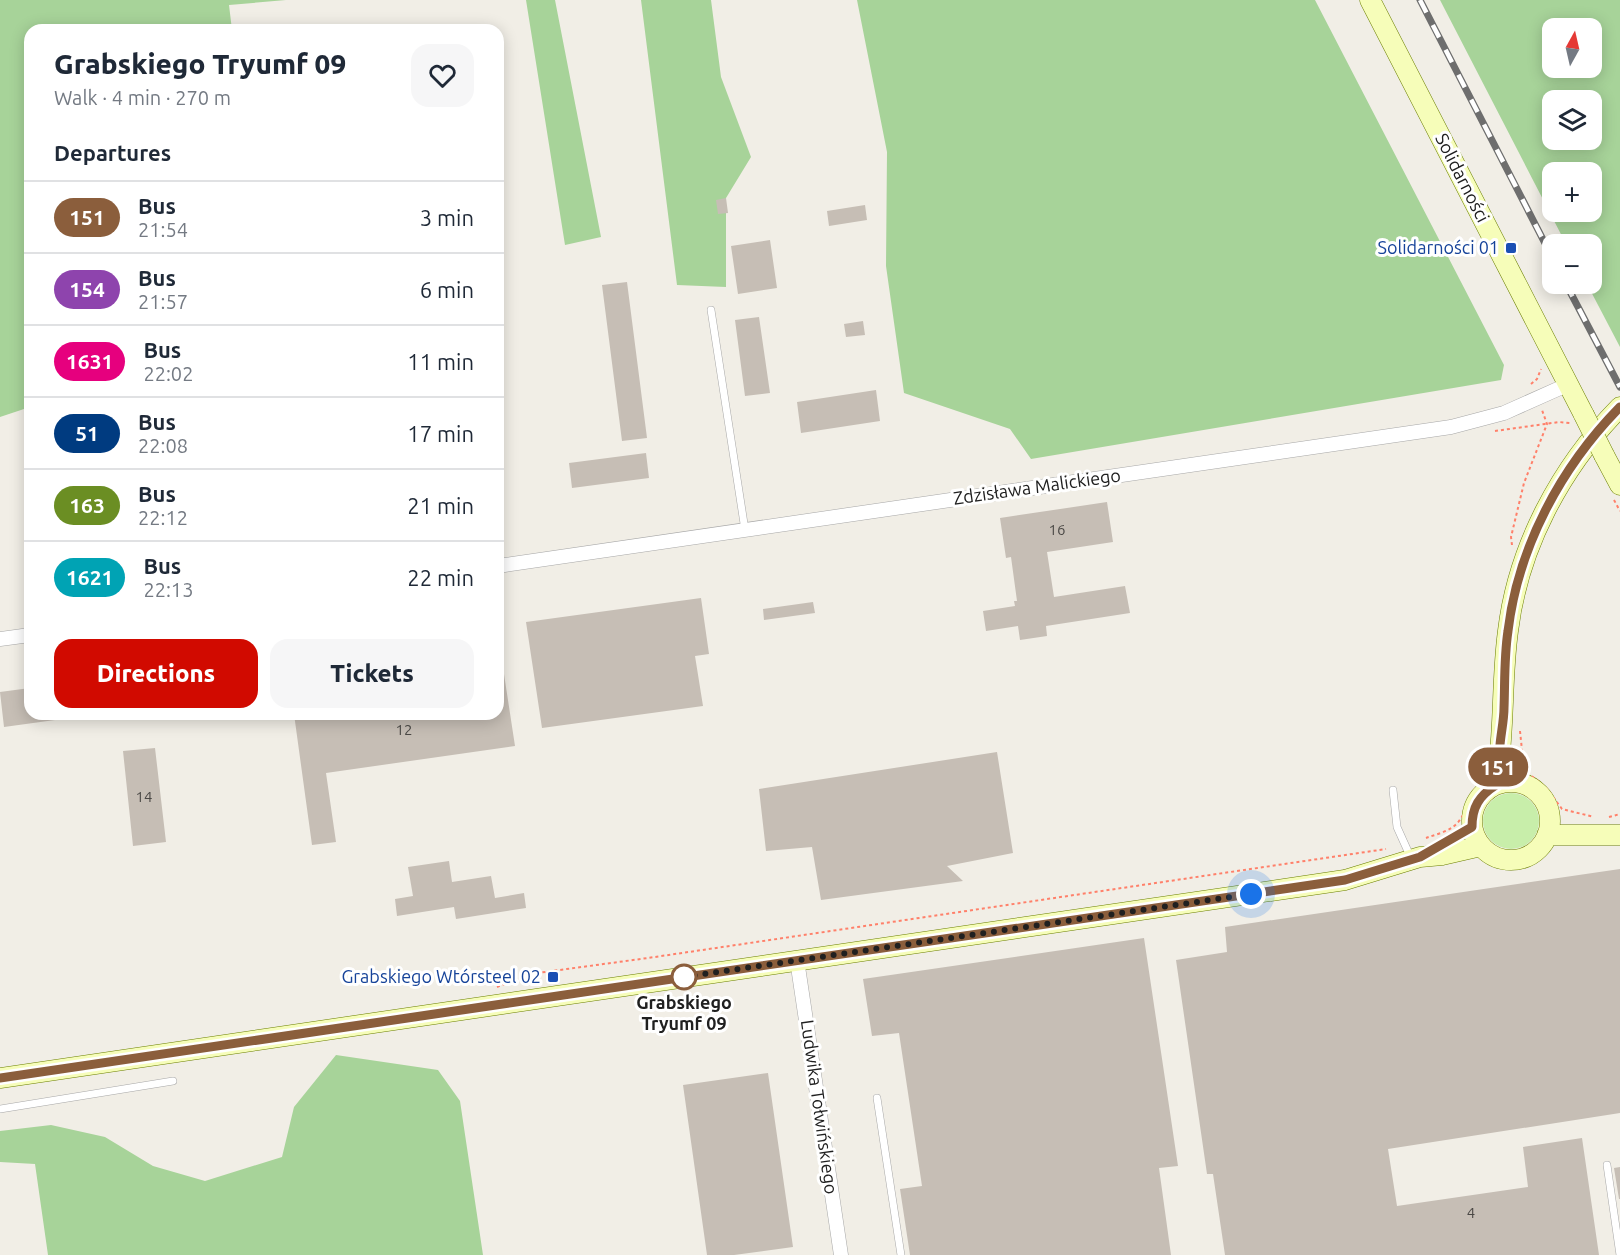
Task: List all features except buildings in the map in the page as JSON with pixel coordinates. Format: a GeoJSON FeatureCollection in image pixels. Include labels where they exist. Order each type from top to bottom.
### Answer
{"type":"FeatureCollection","features":[{"type":"Feature","properties":{"kind":"street","name":"Solidarności"},"geometry":{"type":"LineString","coordinates":[[1370,0],[1569,384],[1580,420],[1604,454],[1620,485]]}},
{"type":"Feature","properties":{"kind":"street","name":"Zdzisława Malickiego"},"geometry":{"type":"LineString","coordinates":[[504,565],[1458,426],[1504,413],[1569,384]]}},
{"type":"Feature","properties":{"kind":"street"},"geometry":{"type":"LineString","coordinates":[[1516,783],[1504,709],[1504,674],[1514,595],[1538,525],[1554,493],[1579,455],[1620,407]]}},
{"type":"Feature","properties":{"kind":"street"},"geometry":{"type":"LineString","coordinates":[[0,639],[24,636]]}},
{"type":"Feature","properties":{"kind":"street"},"geometry":{"type":"LineString","coordinates":[[1490,782],[1528,786],[1538,793],[1545,803],[1549,814],[1547,835],[1533,853],[1511,860],[1490,854],[1481,846],[1472,827],[1472,814],[1490,782],[1504,709]]}},
{"type":"Feature","properties":{"kind":"street"},"geometry":{"type":"LineString","coordinates":[[1549,814],[1587,825],[1610,826]]}},
{"type":"Feature","properties":{"kind":"street"},"geometry":{"type":"LineString","coordinates":[[1547,835],[1584,836],[1610,826]]}},
{"type":"Feature","properties":{"kind":"street"},"geometry":{"type":"LineString","coordinates":[[0,1078],[1345,880],[1412,854],[1472,827]]}},
{"type":"Feature","properties":{"kind":"street"},"geometry":{"type":"LineString","coordinates":[[1412,854],[1442,855],[1481,846]]}},
{"type":"Feature","properties":{"kind":"street","name":"Ludwika Tołwińskiego"},"geometry":{"type":"LineString","coordinates":[[797,960],[841,1255]]}},
{"type":"Feature","properties":{"kind":"lane"},"geometry":{"type":"LineString","coordinates":[[711,310],[745,530]]}},
{"type":"Feature","properties":{"kind":"lane"},"geometry":{"type":"LineString","coordinates":[[1393,790],[1397,827],[1412,854]]}},
{"type":"Feature","properties":{"kind":"lane"},"geometry":{"type":"LineString","coordinates":[[0,1109],[173,1081]]}},
{"type":"Feature","properties":{"kind":"lane"},"geometry":{"type":"LineString","coordinates":[[877,1098],[901,1255]]}},
{"type":"Feature","properties":{"kind":"lane"},"geometry":{"type":"LineString","coordinates":[[1607,1165],[1620,1255]]}},
{"type":"Feature","properties":{"kind":"path"},"geometry":{"type":"LineString","coordinates":[[1532,384],[1542,367]]}},
{"type":"Feature","properties":{"kind":"path"},"geometry":{"type":"LineString","coordinates":[[1514,550],[1511,537],[1524,483],[1547,424],[1580,420]]}},
{"type":"Feature","properties":{"kind":"path"},"geometry":{"type":"LineString","coordinates":[[1520,730],[1523,760],[1528,773],[1547,789],[1562,808],[1610,826],[1620,814]]}},
{"type":"Feature","properties":{"kind":"path"},"geometry":{"type":"LineString","coordinates":[[648,958],[1412,854],[1454,827],[1462,817],[1470,795],[1490,782]]}},
{"type":"Feature","properties":{"kind":"green space"},"geometry":{"type":"Polygon","coordinates":[[[0,0],[286,0],[229,5],[231,24],[24,24],[24,409],[0,417],[0,0]]]}},
{"type":"Feature","properties":{"kind":"green space"},"geometry":{"type":"Polygon","coordinates":[[[526,0],[555,0],[601,237],[565,245],[526,0]]]}},
{"type":"Feature","properties":{"kind":"green space"},"geometry":{"type":"Polygon","coordinates":[[[641,0],[711,0],[721,77],[751,157],[726,198],[726,287],[677,285],[641,0]]]}},
{"type":"Feature","properties":{"kind":"green space"},"geometry":{"type":"Polygon","coordinates":[[[857,0],[1315,0],[1504,365],[1501,380],[1031,459],[1010,429],[904,393],[886,266],[887,152],[857,0]]]}},
{"type":"Feature","properties":{"kind":"green space"},"geometry":{"type":"Polygon","coordinates":[[[1440,0],[1620,0],[1620,347],[1592,294],[1602,294],[1602,234],[1561,234],[1555,222],[1602,222],[1602,162],[1542,162],[1542,198],[1440,0]]]}},
{"type":"Feature","properties":{"kind":"green space"},"geometry":{"type":"Polygon","coordinates":[[[1511,793],[1522,795],[1531,801],[1537,810],[1539,821],[1537,832],[1531,841],[1522,847],[1511,849],[1500,847],[1491,841],[1485,832],[1483,821],[1485,810],[1491,801],[1500,795],[1511,793]]]}},
{"type":"Feature","properties":{"kind":"green space"},"geometry":{"type":"Polygon","coordinates":[[[336,1055],[438,1070],[460,1101],[483,1255],[48,1255],[35,1164],[0,1162],[0,1131],[51,1125],[105,1137],[153,1166],[205,1181],[282,1157],[294,1107],[336,1055]]]}},
{"type":"Feature","properties":{"kind":"railway"},"geometry":{"type":"LineString","coordinates":[[1420,0],[1542,238]]}},
{"type":"Feature","properties":{"kind":"railway"},"geometry":{"type":"LineString","coordinates":[[1571,294],[1620,387]]}},
{"type":"Feature","properties":{"kind":"bus line","name":"151"},"geometry":{"type":"LineString","coordinates":[[0,1078],[1345,880],[1420,857],[1472,827],[1472,814],[1477,802],[1485,792],[1496,785],[1504,709],[1508,630],[1514,595],[1526,556],[1554,493],[1579,455],[1620,407]]}},
{"type":"Feature","properties":{"kind":"place","name":"Solidarności 01"},"geometry":{"type":"Point","coordinates":[1511,248]}},
{"type":"Feature","properties":{"kind":"place","name":"Grabskiego Wtórsteel 02"},"geometry":{"type":"Point","coordinates":[553,977]}},
{"type":"Feature","properties":{"kind":"place","name":"Grabskiego Tryumf 09"},"geometry":{"type":"Point","coordinates":[684,977]}},
{"type":"Feature","properties":{"kind":"route"},"geometry":{"type":"LineString","coordinates":[[684,977],[1251,894]]}}]}
